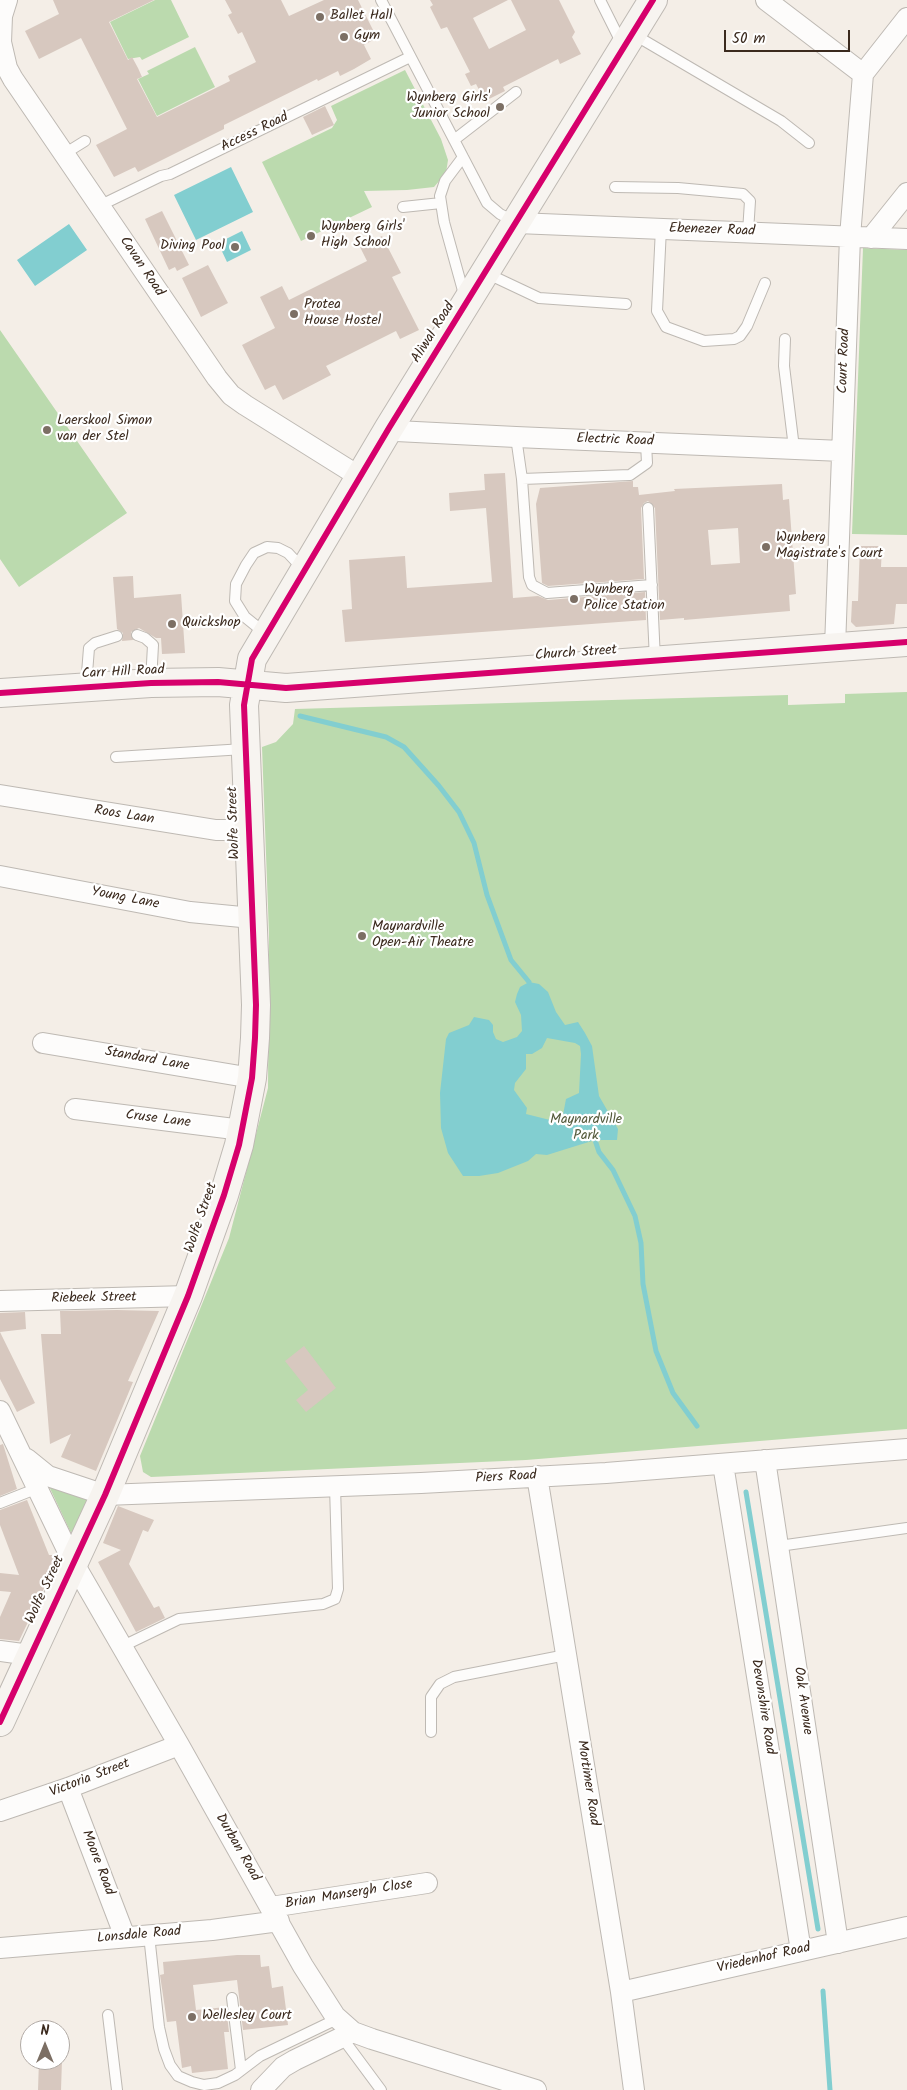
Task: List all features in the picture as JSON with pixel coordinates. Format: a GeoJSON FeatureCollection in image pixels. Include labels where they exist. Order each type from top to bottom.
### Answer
{"type":"FeatureCollection","features":[{"type":"Feature","properties":{"kind":"street","name":"Cavan Road"},"geometry":{"type":"LineString","coordinates":[[7,0],[0,29],[3,55],[13,79],[217,378],[231,395],[360,477]]}},
{"type":"Feature","properties":{"kind":"street","name":"Aliwal Road"},"geometry":{"type":"LineString","coordinates":[[248,684],[252,659],[266,634],[389,428],[653,0]]}},
{"type":"Feature","properties":{"kind":"street"},"geometry":{"type":"LineString","coordinates":[[766,0],[863,74],[907,18]]}},
{"type":"Feature","properties":{"kind":"street","name":"Court Road"},"geometry":{"type":"LineString","coordinates":[[835,647],[850,237],[863,74]]}},
{"type":"Feature","properties":{"kind":"street"},"geometry":{"type":"LineString","coordinates":[[871,238],[907,193]]}},
{"type":"Feature","properties":{"kind":"street","name":"Ebenezer Road"},"geometry":{"type":"LineString","coordinates":[[517,223],[907,239]]}},
{"type":"Feature","properties":{"kind":"street","name":"Electric Road"},"geometry":{"type":"LineString","coordinates":[[389,428],[396,431],[842,451]]}},
{"type":"Feature","properties":{"kind":"street","name":"Church Street"},"geometry":{"type":"LineString","coordinates":[[248,684],[286,688],[345,685],[907,642]]}},
{"type":"Feature","properties":{"kind":"street","name":"Carr Hill Road"},"geometry":{"type":"LineString","coordinates":[[0,693],[151,683],[218,682],[248,684]]}},
{"type":"Feature","properties":{"kind":"street","name":"Wolfe Street"},"geometry":{"type":"LineString","coordinates":[[0,1722],[105,1495],[188,1296],[224,1195],[242,1130],[252,1078],[256,1005],[244,748],[244,705],[248,684]]}},
{"type":"Feature","properties":{"kind":"street","name":"Roos Laan"},"geometry":{"type":"LineString","coordinates":[[0,796],[216,830],[248,830]]}},
{"type":"Feature","properties":{"kind":"street","name":"Young Lane"},"geometry":{"type":"LineString","coordinates":[[0,876],[190,912],[252,918]]}},
{"type":"Feature","properties":{"kind":"street","name":"Standard Lane"},"geometry":{"type":"LineString","coordinates":[[43,1043],[252,1078]]}},
{"type":"Feature","properties":{"kind":"street","name":"Cruse Lane"},"geometry":{"type":"LineString","coordinates":[[74,1109],[242,1130]]}},
{"type":"Feature","properties":{"kind":"street","name":"Riebeek Street"},"geometry":{"type":"LineString","coordinates":[[0,1301],[188,1296]]}},
{"type":"Feature","properties":{"kind":"street","name":"Durban Road"},"geometry":{"type":"LineString","coordinates":[[0,1411],[22,1454],[43,1482],[73,1562],[123,1646],[317,1990],[344,2029]]}},
{"type":"Feature","properties":{"kind":"street","name":"Piers Road"},"geometry":{"type":"LineString","coordinates":[[105,1495],[537,1476],[723,1464],[907,1448]]}},
{"type":"Feature","properties":{"kind":"street","name":"Oak Avenue"},"geometry":{"type":"LineString","coordinates":[[765,1460],[838,1943]]}},
{"type":"Feature","properties":{"kind":"street","name":"Devonshire Road"},"geometry":{"type":"LineString","coordinates":[[723,1464],[801,1951]]}},
{"type":"Feature","properties":{"kind":"street","name":"Mortimer Road"},"geometry":{"type":"LineString","coordinates":[[537,1476],[621,1992],[634,2090]]}},
{"type":"Feature","properties":{"kind":"street","name":"Durban Road"},"geometry":{"type":"LineString","coordinates":[[43,1482],[105,1495]]}},
{"type":"Feature","properties":{"kind":"street"},"geometry":{"type":"LineString","coordinates":[[0,1651],[30,1656]]}},
{"type":"Feature","properties":{"kind":"street","name":"Victoria Street"},"geometry":{"type":"LineString","coordinates":[[0,1811],[68,1788],[179,1745]]}},
{"type":"Feature","properties":{"kind":"street","name":"Moore Road"},"geometry":{"type":"LineString","coordinates":[[68,1788],[125,1937]]}},
{"type":"Feature","properties":{"kind":"street","name":"Brian Mansergh Close"},"geometry":{"type":"LineString","coordinates":[[275,1914],[427,1883]]}},
{"type":"Feature","properties":{"kind":"street","name":"Lonsdale Road"},"geometry":{"type":"LineString","coordinates":[[0,1948],[149,1935],[275,1914]]}},
{"type":"Feature","properties":{"kind":"street","name":"Vriedenhof Road"},"geometry":{"type":"LineString","coordinates":[[621,1992],[907,1927]]}},
{"type":"Feature","properties":{"kind":"street"},"geometry":{"type":"LineString","coordinates":[[261,2090],[283,2068],[344,2029],[536,2090]]}},
{"type":"Feature","properties":{"kind":"lane"},"geometry":{"type":"LineString","coordinates":[[381,0],[487,202],[500,214],[517,223]]}},
{"type":"Feature","properties":{"kind":"lane"},"geometry":{"type":"LineString","coordinates":[[600,0],[628,40],[781,121],[809,143]]}},
{"type":"Feature","properties":{"kind":"lane","name":"Access Road"},"geometry":{"type":"LineString","coordinates":[[99,206],[161,176],[170,174],[410,57]]}},
{"type":"Feature","properties":{"kind":"lane"},"geometry":{"type":"LineString","coordinates":[[454,140],[516,92]]}},
{"type":"Feature","properties":{"kind":"lane"},"geometry":{"type":"LineString","coordinates":[[64,154],[85,141]]}},
{"type":"Feature","properties":{"kind":"lane"},"geometry":{"type":"LineString","coordinates":[[463,157],[443,185],[441,203],[454,266],[467,304]]}},
{"type":"Feature","properties":{"kind":"lane"},"geometry":{"type":"LineString","coordinates":[[615,187],[678,188],[742,194],[750,201],[748,232]]}},
{"type":"Feature","properties":{"kind":"lane"},"geometry":{"type":"LineString","coordinates":[[403,207],[441,203]]}},
{"type":"Feature","properties":{"kind":"lane"},"geometry":{"type":"LineString","coordinates":[[661,228],[657,311],[666,327],[704,341],[734,339],[740,336],[747,326],[765,283]]}},
{"type":"Feature","properties":{"kind":"lane"},"geometry":{"type":"LineString","coordinates":[[486,273],[539,298],[626,304]]}},
{"type":"Feature","properties":{"kind":"lane"},"geometry":{"type":"LineString","coordinates":[[786,339],[784,366],[794,448]]}},
{"type":"Feature","properties":{"kind":"lane"},"geometry":{"type":"LineString","coordinates":[[516,437],[522,479],[528,577],[536,589],[547,593],[652,585]]}},
{"type":"Feature","properties":{"kind":"lane"},"geometry":{"type":"LineString","coordinates":[[522,479],[630,475],[647,463],[646,443]]}},
{"type":"Feature","properties":{"kind":"lane"},"geometry":{"type":"LineString","coordinates":[[648,508],[655,661]]}},
{"type":"Feature","properties":{"kind":"lane"},"geometry":{"type":"LineString","coordinates":[[266,634],[245,617],[235,601],[236,584],[246,566],[254,553],[267,547],[278,548],[288,553],[304,570]]}},
{"type":"Feature","properties":{"kind":"lane"},"geometry":{"type":"LineString","coordinates":[[137,635],[145,638],[153,645],[151,683]]}},
{"type":"Feature","properties":{"kind":"lane"},"geometry":{"type":"LineString","coordinates":[[86,687],[89,648],[95,643],[117,636]]}},
{"type":"Feature","properties":{"kind":"lane"},"geometry":{"type":"LineString","coordinates":[[116,758],[244,748]]}},
{"type":"Feature","properties":{"kind":"lane"},"geometry":{"type":"LineString","coordinates":[[0,1503],[43,1482]]}},
{"type":"Feature","properties":{"kind":"lane"},"geometry":{"type":"LineString","coordinates":[[123,1646],[179,1619],[323,1604],[334,1599],[338,1589],[334,1486]]}},
{"type":"Feature","properties":{"kind":"lane"},"geometry":{"type":"LineString","coordinates":[[779,1546],[907,1528]]}},
{"type":"Feature","properties":{"kind":"lane"},"geometry":{"type":"LineString","coordinates":[[431,1732],[431,1697],[440,1684],[454,1676],[566,1655]]}},
{"type":"Feature","properties":{"kind":"lane"},"geometry":{"type":"LineString","coordinates":[[149,1935],[158,2027],[170,2065],[178,2076],[204,2085],[218,2083],[241,2070],[260,2056],[344,2029],[381,2090]]}},
{"type":"Feature","properties":{"kind":"lane"},"geometry":{"type":"LineString","coordinates":[[232,1998],[241,2070]]}},
{"type":"Feature","properties":{"kind":"lane"},"geometry":{"type":"LineString","coordinates":[[108,2014],[116,2090]]}},
{"type":"Feature","properties":{"kind":"green space"},"geometry":{"type":"Polygon","coordinates":[[[155,0],[171,0],[189,37],[142,60],[140,57],[128,59],[110,22],[155,0]]]}},
{"type":"Feature","properties":{"kind":"green space"},"geometry":{"type":"Polygon","coordinates":[[[195,47],[215,87],[157,116],[138,79],[149,74],[147,71],[195,47]]]}},
{"type":"Feature","properties":{"kind":"green space"},"geometry":{"type":"Polygon","coordinates":[[[405,70],[441,139],[448,160],[446,173],[434,187],[364,191],[372,207],[301,241],[262,162],[332,128],[337,120],[331,106],[405,70]]]}},
{"type":"Feature","properties":{"kind":"green space"},"geometry":{"type":"Polygon","coordinates":[[[863,248],[907,250],[907,535],[852,534],[863,248]]]}},
{"type":"Feature","properties":{"kind":"green space"},"geometry":{"type":"Polygon","coordinates":[[[0,330],[127,513],[19,587],[0,559],[0,330]]]}},
{"type":"Feature","properties":{"kind":"green space","name":"Maynardville Park"},"geometry":{"type":"Polygon","coordinates":[[[907,692],[907,1429],[526,1460],[151,1477],[143,1472],[140,1456],[229,1238],[268,1088],[269,934],[262,747],[276,742],[293,724],[295,709],[788,695],[788,705],[845,703],[845,694],[907,692]]]}},
{"type":"Feature","properties":{"kind":"green space"},"geometry":{"type":"Polygon","coordinates":[[[47,1482],[90,1500],[71,1533],[47,1482]]]}},
{"type":"Feature","properties":{"kind":"water"},"geometry":{"type":"Polygon","coordinates":[[[231,167],[253,212],[196,240],[174,195],[231,167]]]}},
{"type":"Feature","properties":{"kind":"water"},"geometry":{"type":"Polygon","coordinates":[[[69,224],[87,250],[35,286],[17,260],[69,224]]]}},
{"type":"Feature","properties":{"kind":"water","name":"Diving Pool"},"geometry":{"type":"Polygon","coordinates":[[[242,231],[251,250],[227,262],[218,243],[242,231]]]}},
{"type":"Feature","properties":{"kind":"water"},"geometry":{"type":"Polygon","coordinates":[[[529,982],[539,984],[548,992],[556,1012],[565,1025],[578,1022],[585,1033],[592,1046],[599,1096],[618,1129],[617,1140],[595,1140],[547,1155],[536,1154],[528,1161],[498,1173],[463,1176],[448,1153],[441,1128],[440,1093],[446,1039],[449,1033],[469,1025],[474,1017],[489,1020],[493,1025],[496,1039],[503,1042],[517,1037],[522,1031],[521,1015],[515,1002],[520,987],[529,982]],[[547,1038],[542,1048],[532,1054],[526,1054],[526,1069],[515,1083],[514,1090],[527,1108],[526,1114],[550,1120],[563,1115],[566,1099],[579,1093],[581,1054],[580,1046],[575,1043],[547,1038]]]}},
{"type":"Feature","properties":{"kind":"building"},"geometry":{"type":"Polygon","coordinates":[[[53,0],[154,0],[109,22],[128,60],[132,57],[138,68],[142,77],[137,79],[157,117],[230,81],[228,76],[256,62],[242,32],[238,34],[228,15],[232,13],[225,0],[281,0],[289,16],[324,0],[358,0],[377,38],[364,45],[371,59],[354,69],[340,76],[338,71],[318,81],[317,79],[224,125],[224,129],[138,172],[135,167],[114,177],[96,145],[127,129],[81,38],[39,59],[25,31],[59,14],[53,0]]]}},
{"type":"Feature","properties":{"kind":"building"},"geometry":{"type":"Polygon","coordinates":[[[430,0],[508,0],[473,18],[489,49],[526,30],[511,0],[559,0],[575,32],[572,37],[581,54],[560,64],[558,59],[503,87],[505,91],[485,101],[476,84],[471,86],[465,74],[470,72],[447,27],[441,29],[430,7],[433,5],[430,0]]]}},
{"type":"Feature","properties":{"kind":"building"},"geometry":{"type":"Polygon","coordinates":[[[325,106],[334,125],[312,135],[303,117],[325,106]]]}},
{"type":"Feature","properties":{"kind":"building"},"geometry":{"type":"Polygon","coordinates":[[[162,211],[189,265],[177,271],[175,267],[169,270],[145,219],[162,211]]]}},
{"type":"Feature","properties":{"kind":"building","name":"Protea House Hostel"},"geometry":{"type":"Polygon","coordinates":[[[382,236],[401,273],[392,277],[419,330],[400,339],[396,331],[326,366],[331,375],[283,400],[275,385],[265,390],[242,345],[275,328],[260,297],[282,286],[289,300],[367,261],[360,247],[382,236]]]}},
{"type":"Feature","properties":{"kind":"building"},"geometry":{"type":"Polygon","coordinates":[[[208,265],[228,303],[201,317],[182,278],[208,265]]]}},
{"type":"Feature","properties":{"kind":"building"},"geometry":{"type":"Polygon","coordinates":[[[505,473],[513,598],[538,596],[548,600],[645,592],[646,620],[345,642],[342,610],[352,609],[349,560],[405,556],[407,588],[492,582],[486,508],[450,511],[449,493],[485,490],[484,474],[505,473]]]}},
{"type":"Feature","properties":{"kind":"building"},"geometry":{"type":"Polygon","coordinates":[[[633,481],[633,487],[638,487],[639,495],[675,491],[674,489],[782,484],[783,500],[789,499],[796,594],[789,595],[790,611],[684,620],[684,618],[660,620],[655,508],[648,501],[641,508],[644,579],[548,586],[542,583],[536,504],[540,488],[633,481]],[[738,528],[708,530],[711,565],[740,563],[738,528]]]}},
{"type":"Feature","properties":{"kind":"building"},"geometry":{"type":"Polygon","coordinates":[[[860,546],[882,546],[881,567],[907,567],[907,604],[896,604],[894,624],[856,627],[851,622],[852,601],[858,601],[860,546]]]}},
{"type":"Feature","properties":{"kind":"building"},"geometry":{"type":"Polygon","coordinates":[[[133,576],[134,598],[181,594],[185,653],[162,654],[161,638],[156,638],[139,628],[131,632],[133,640],[122,641],[123,633],[117,629],[113,577],[133,576]]]}},
{"type":"Feature","properties":{"kind":"building"},"geometry":{"type":"Polygon","coordinates":[[[60,1311],[159,1311],[128,1381],[133,1382],[96,1471],[61,1457],[71,1434],[50,1444],[41,1334],[61,1334],[60,1311]]]}},
{"type":"Feature","properties":{"kind":"building"},"geometry":{"type":"Polygon","coordinates":[[[25,1312],[26,1329],[0,1332],[0,1313],[25,1312]]]}},
{"type":"Feature","properties":{"kind":"building"},"geometry":{"type":"Polygon","coordinates":[[[0,1332],[35,1403],[17,1412],[0,1379],[0,1332]]]}},
{"type":"Feature","properties":{"kind":"building"},"geometry":{"type":"Polygon","coordinates":[[[304,1346],[336,1388],[306,1412],[296,1400],[308,1390],[285,1361],[304,1346]]]}},
{"type":"Feature","properties":{"kind":"building"},"geometry":{"type":"Polygon","coordinates":[[[3,1444],[17,1489],[0,1496],[0,1445],[3,1444]]]}},
{"type":"Feature","properties":{"kind":"building"},"geometry":{"type":"Polygon","coordinates":[[[27,1500],[49,1555],[55,1555],[57,1561],[19,1641],[0,1639],[0,1617],[11,1592],[0,1591],[0,1573],[19,1575],[0,1525],[0,1510],[27,1500]]]}},
{"type":"Feature","properties":{"kind":"building"},"geometry":{"type":"Polygon","coordinates":[[[118,1506],[154,1520],[148,1532],[143,1530],[129,1564],[154,1608],[159,1606],[165,1618],[136,1632],[98,1562],[121,1550],[103,1543],[118,1506]]]}},
{"type":"Feature","properties":{"kind":"building","name":"Wellesley Court"},"geometry":{"type":"Polygon","coordinates":[[[237,1955],[260,1955],[261,1967],[269,1966],[272,1988],[283,1986],[288,2025],[243,2030],[237,1980],[193,1985],[196,2010],[226,2007],[229,2032],[224,2032],[228,2069],[192,2073],[191,2066],[182,2068],[176,2021],[167,2022],[160,1975],[164,1974],[163,1962],[237,1955]]]}},
{"type":"Feature","properties":{"kind":"building"},"geometry":{"type":"Polygon","coordinates":[[[39,2070],[62,2070],[61,2090],[38,2090],[39,2070]]]}},
{"type":"Feature","properties":{"kind":"waterway"},"geometry":{"type":"LineString","coordinates":[[300,716],[386,737],[404,747],[439,786],[459,812],[474,843],[487,895],[511,960],[529,982]]}},
{"type":"Feature","properties":{"kind":"waterway"},"geometry":{"type":"LineString","coordinates":[[595,1140],[599,1152],[613,1170],[635,1216],[641,1243],[643,1284],[656,1351],[673,1393],[697,1426]]}},
{"type":"Feature","properties":{"kind":"waterway"},"geometry":{"type":"LineString","coordinates":[[746,1492],[818,1929]]}},
{"type":"Feature","properties":{"kind":"waterway"},"geometry":{"type":"LineString","coordinates":[[823,1991],[830,2090]]}},
{"type":"Feature","properties":{"kind":"cycle path"},"geometry":{"type":"LineString","coordinates":[[0,1722],[105,1495],[188,1296],[224,1195],[239,1145],[252,1078],[256,1005],[244,705],[252,659],[389,428],[653,0]]}},
{"type":"Feature","properties":{"kind":"cycle path"},"geometry":{"type":"LineString","coordinates":[[0,693],[151,683],[218,682],[286,688],[907,642]]}},
{"type":"Feature","properties":{"kind":"place","name":"Ballet Hall"},"geometry":{"type":"Point","coordinates":[320,17]}},
{"type":"Feature","properties":{"kind":"place","name":"Gym"},"geometry":{"type":"Point","coordinates":[344,37]}},
{"type":"Feature","properties":{"kind":"place","name":"Wynberg Girls' Junior School"},"geometry":{"type":"Point","coordinates":[500,107]}},
{"type":"Feature","properties":{"kind":"place","name":"Wynberg Girls' High School"},"geometry":{"type":"Point","coordinates":[311,236]}},
{"type":"Feature","properties":{"kind":"place","name":"Diving Pool"},"geometry":{"type":"Point","coordinates":[235,247]}},
{"type":"Feature","properties":{"kind":"place","name":"Protea House Hostel"},"geometry":{"type":"Point","coordinates":[294,314]}},
{"type":"Feature","properties":{"kind":"place","name":"Laerskool Simon van der Stel"},"geometry":{"type":"Point","coordinates":[47,430]}},
{"type":"Feature","properties":{"kind":"place","name":"Wynberg Magistrate's Court"},"geometry":{"type":"Point","coordinates":[766,547]}},
{"type":"Feature","properties":{"kind":"place","name":"Wynberg Police Station"},"geometry":{"type":"Point","coordinates":[574,599]}},
{"type":"Feature","properties":{"kind":"place","name":"Quickshop"},"geometry":{"type":"Point","coordinates":[172,624]}},
{"type":"Feature","properties":{"kind":"place","name":"Maynardville Open-Air Theatre"},"geometry":{"type":"Point","coordinates":[362,936]}},
{"type":"Feature","properties":{"kind":"place","name":"Wellesley Court"},"geometry":{"type":"Point","coordinates":[192,2017]}}]}
